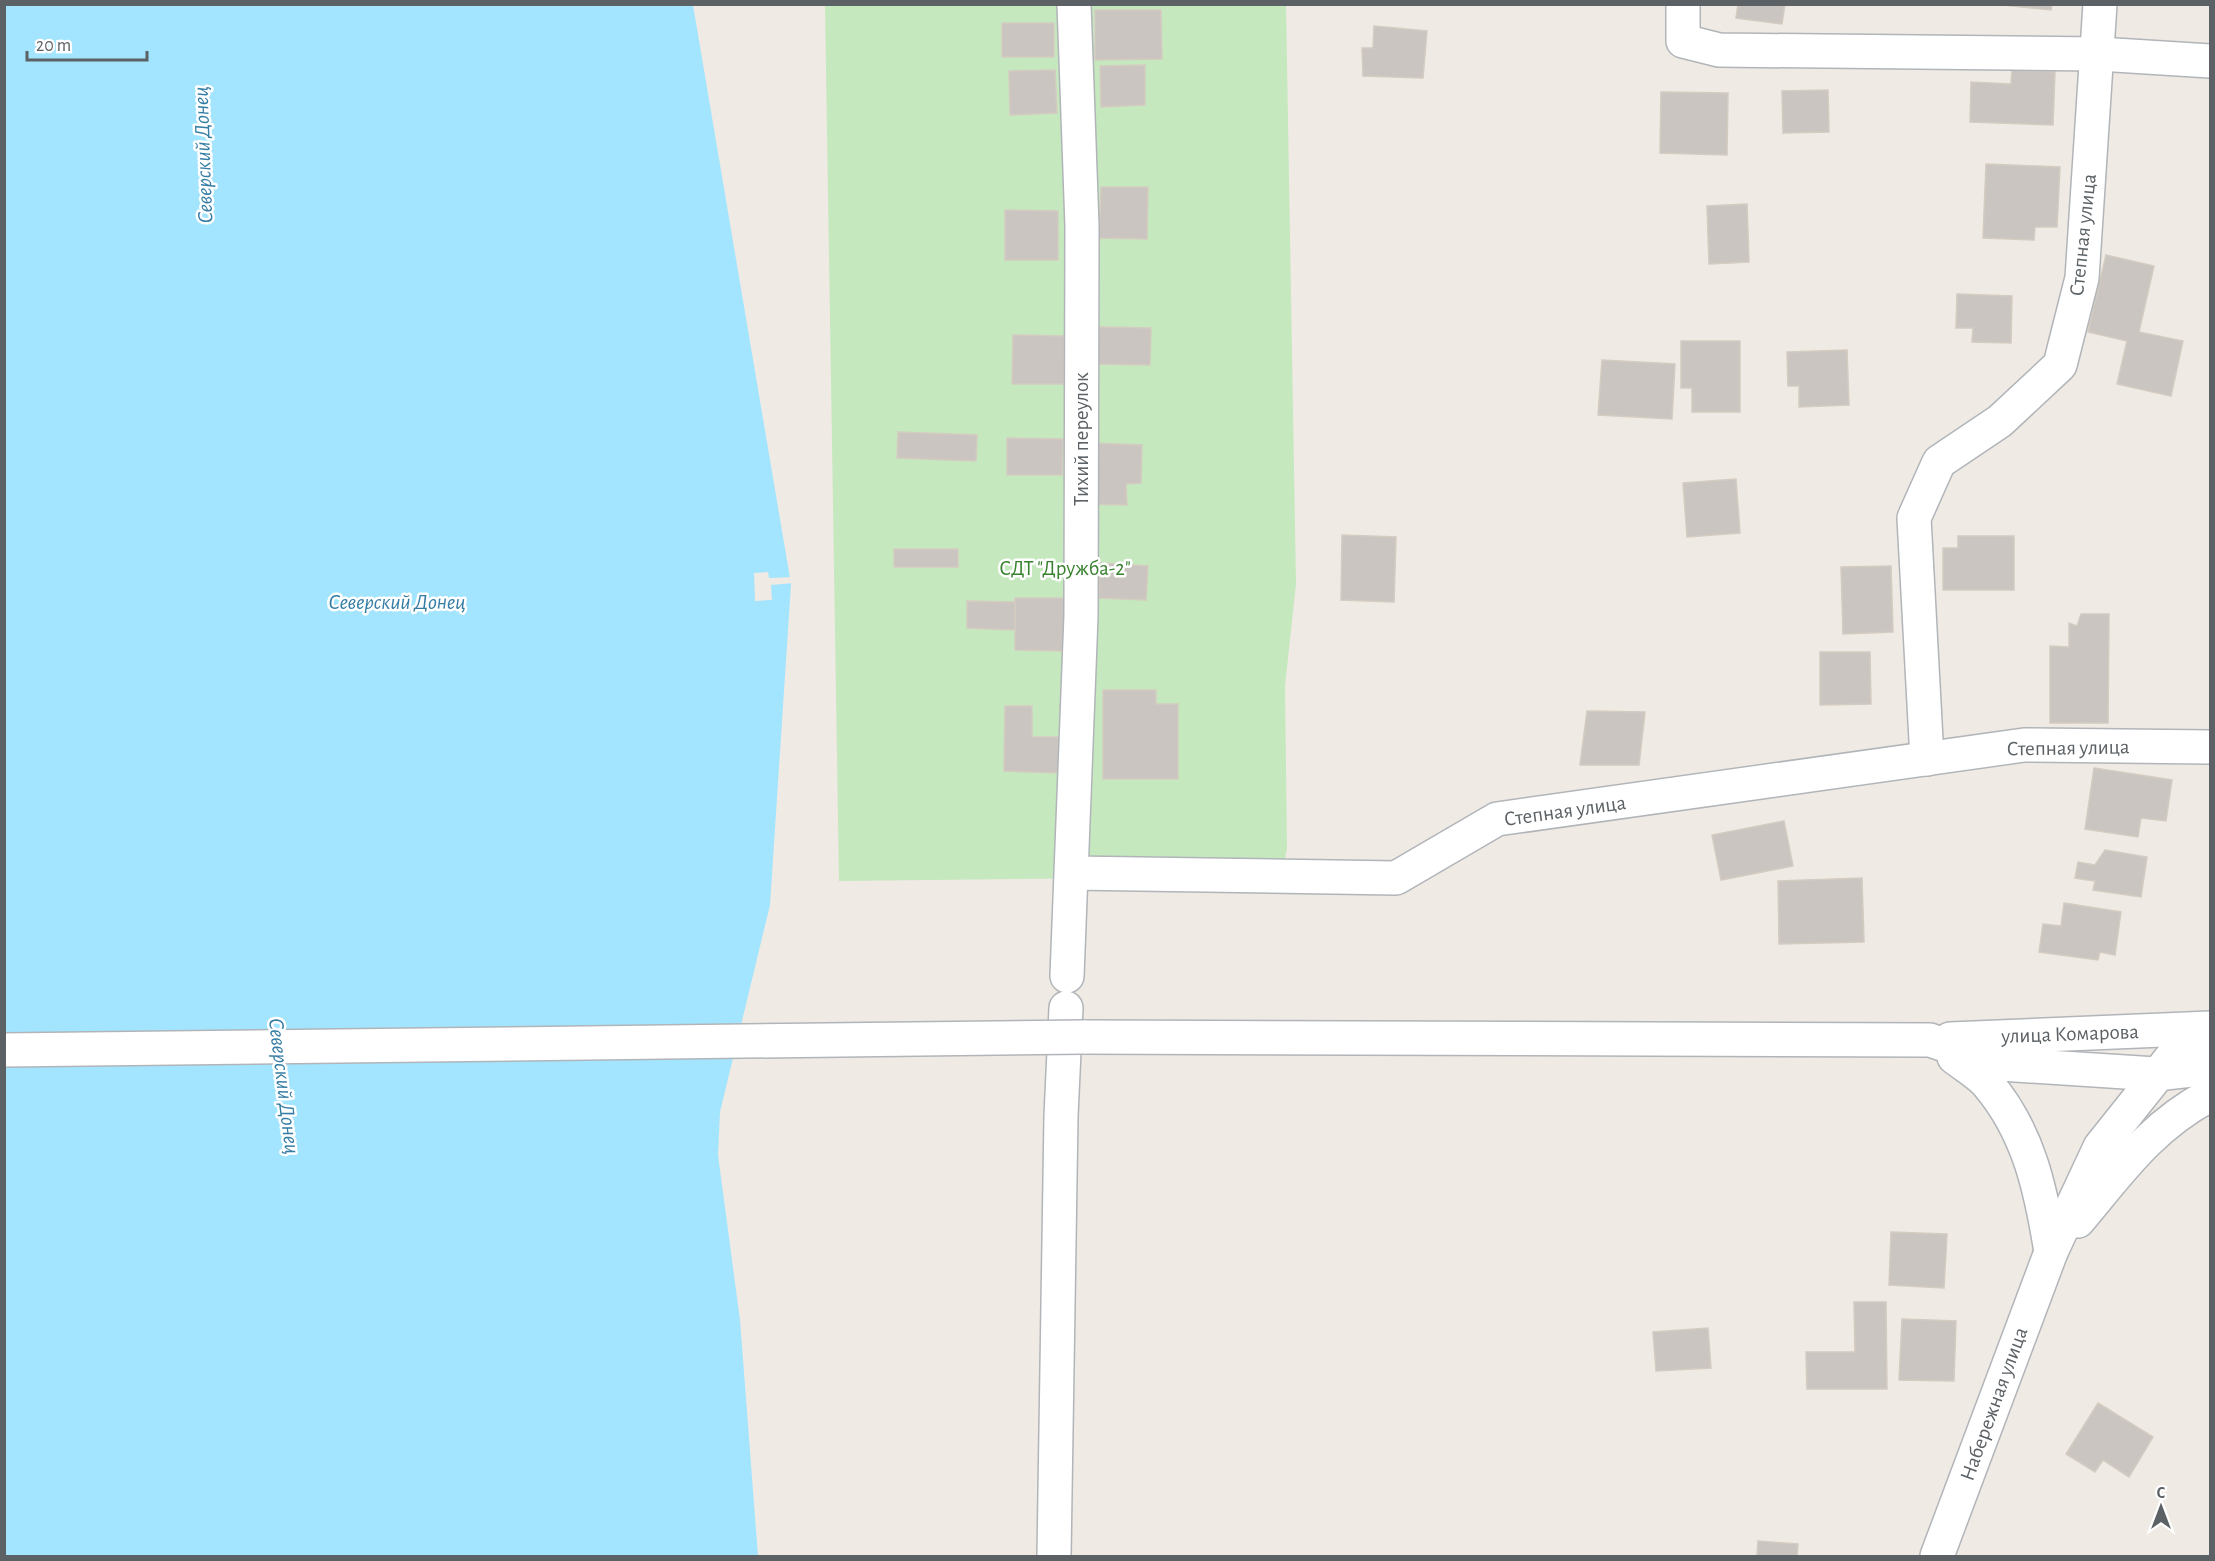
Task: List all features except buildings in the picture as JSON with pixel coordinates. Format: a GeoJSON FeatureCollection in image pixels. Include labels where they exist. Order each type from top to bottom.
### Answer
{"type":"FeatureCollection","features":[{"type":"Feature","properties":{"kind":"street","name":"Тихий переулок"},"geometry":{"type":"LineString","coordinates":[[1067,976],[1081,616],[1083,226],[1074,4]]}},
{"type":"Feature","properties":{"kind":"street"},"geometry":{"type":"LineString","coordinates":[[1683,4],[1683,41],[1719,50],[2099,54],[2211,61]]}},
{"type":"Feature","properties":{"kind":"street","name":"Степная улица"},"geometry":{"type":"LineString","coordinates":[[1927,759],[1914,518],[1939,462],[2000,421],[2060,365],[2082,278],[2099,54],[2100,4]]}},
{"type":"Feature","properties":{"kind":"street","name":"Степная улица"},"geometry":{"type":"LineString","coordinates":[[1072,873],[1396,878],[1497,819],[2024,745],[2211,747]]}},
{"type":"Feature","properties":{"kind":"street"},"geometry":{"type":"LineString","coordinates":[[1054,1557],[1066,1008]]}},
{"type":"Feature","properties":{"kind":"street","name":"улица Комарова"},"geometry":{"type":"LineString","coordinates":[[4,1050],[1084,1036],[1930,1040],[2211,1028]]}},
{"type":"Feature","properties":{"kind":"street","name":"Набережная улица"},"geometry":{"type":"LineString","coordinates":[[1937,1557],[2051,1252],[2100,1148],[2156,1074],[2171,1058],[2189,1045],[2211,1036]]}},
{"type":"Feature","properties":{"kind":"street"},"geometry":{"type":"LineString","coordinates":[[1930,1040],[2000,1064],[2156,1074],[2211,1068]]}},
{"type":"Feature","properties":{"kind":"street"},"geometry":{"type":"LineString","coordinates":[[1930,1040],[1985,1081],[2013,1118],[2041,1188],[2051,1252]]}},
{"type":"Feature","properties":{"kind":"street"},"geometry":{"type":"LineString","coordinates":[[2051,1252],[2146,1141],[2181,1110],[2211,1095]]}},
{"type":"Feature","properties":{"kind":"green space","name":"СДТ \"Дружба-2\""},"geometry":{"type":"Polygon","coordinates":[[[825,5],[1286,5],[1296,584],[1285,686],[1287,849],[1281,876],[839,881],[825,5]]]}},
{"type":"Feature","properties":{"kind":"water","name":"Северский Донец"},"geometry":{"type":"Polygon","coordinates":[[[5,5],[693,5],[791,584],[770,905],[720,1112],[718,1155],[740,1320],[758,1556],[5,1556],[5,5]]]}},
{"type":"Feature","properties":{"kind":"pier"},"geometry":{"type":"Polygon","coordinates":[[[768,572],[769,578],[793,577],[794,583],[771,585],[772,600],[755,601],[754,573],[768,572]]]}}]}
